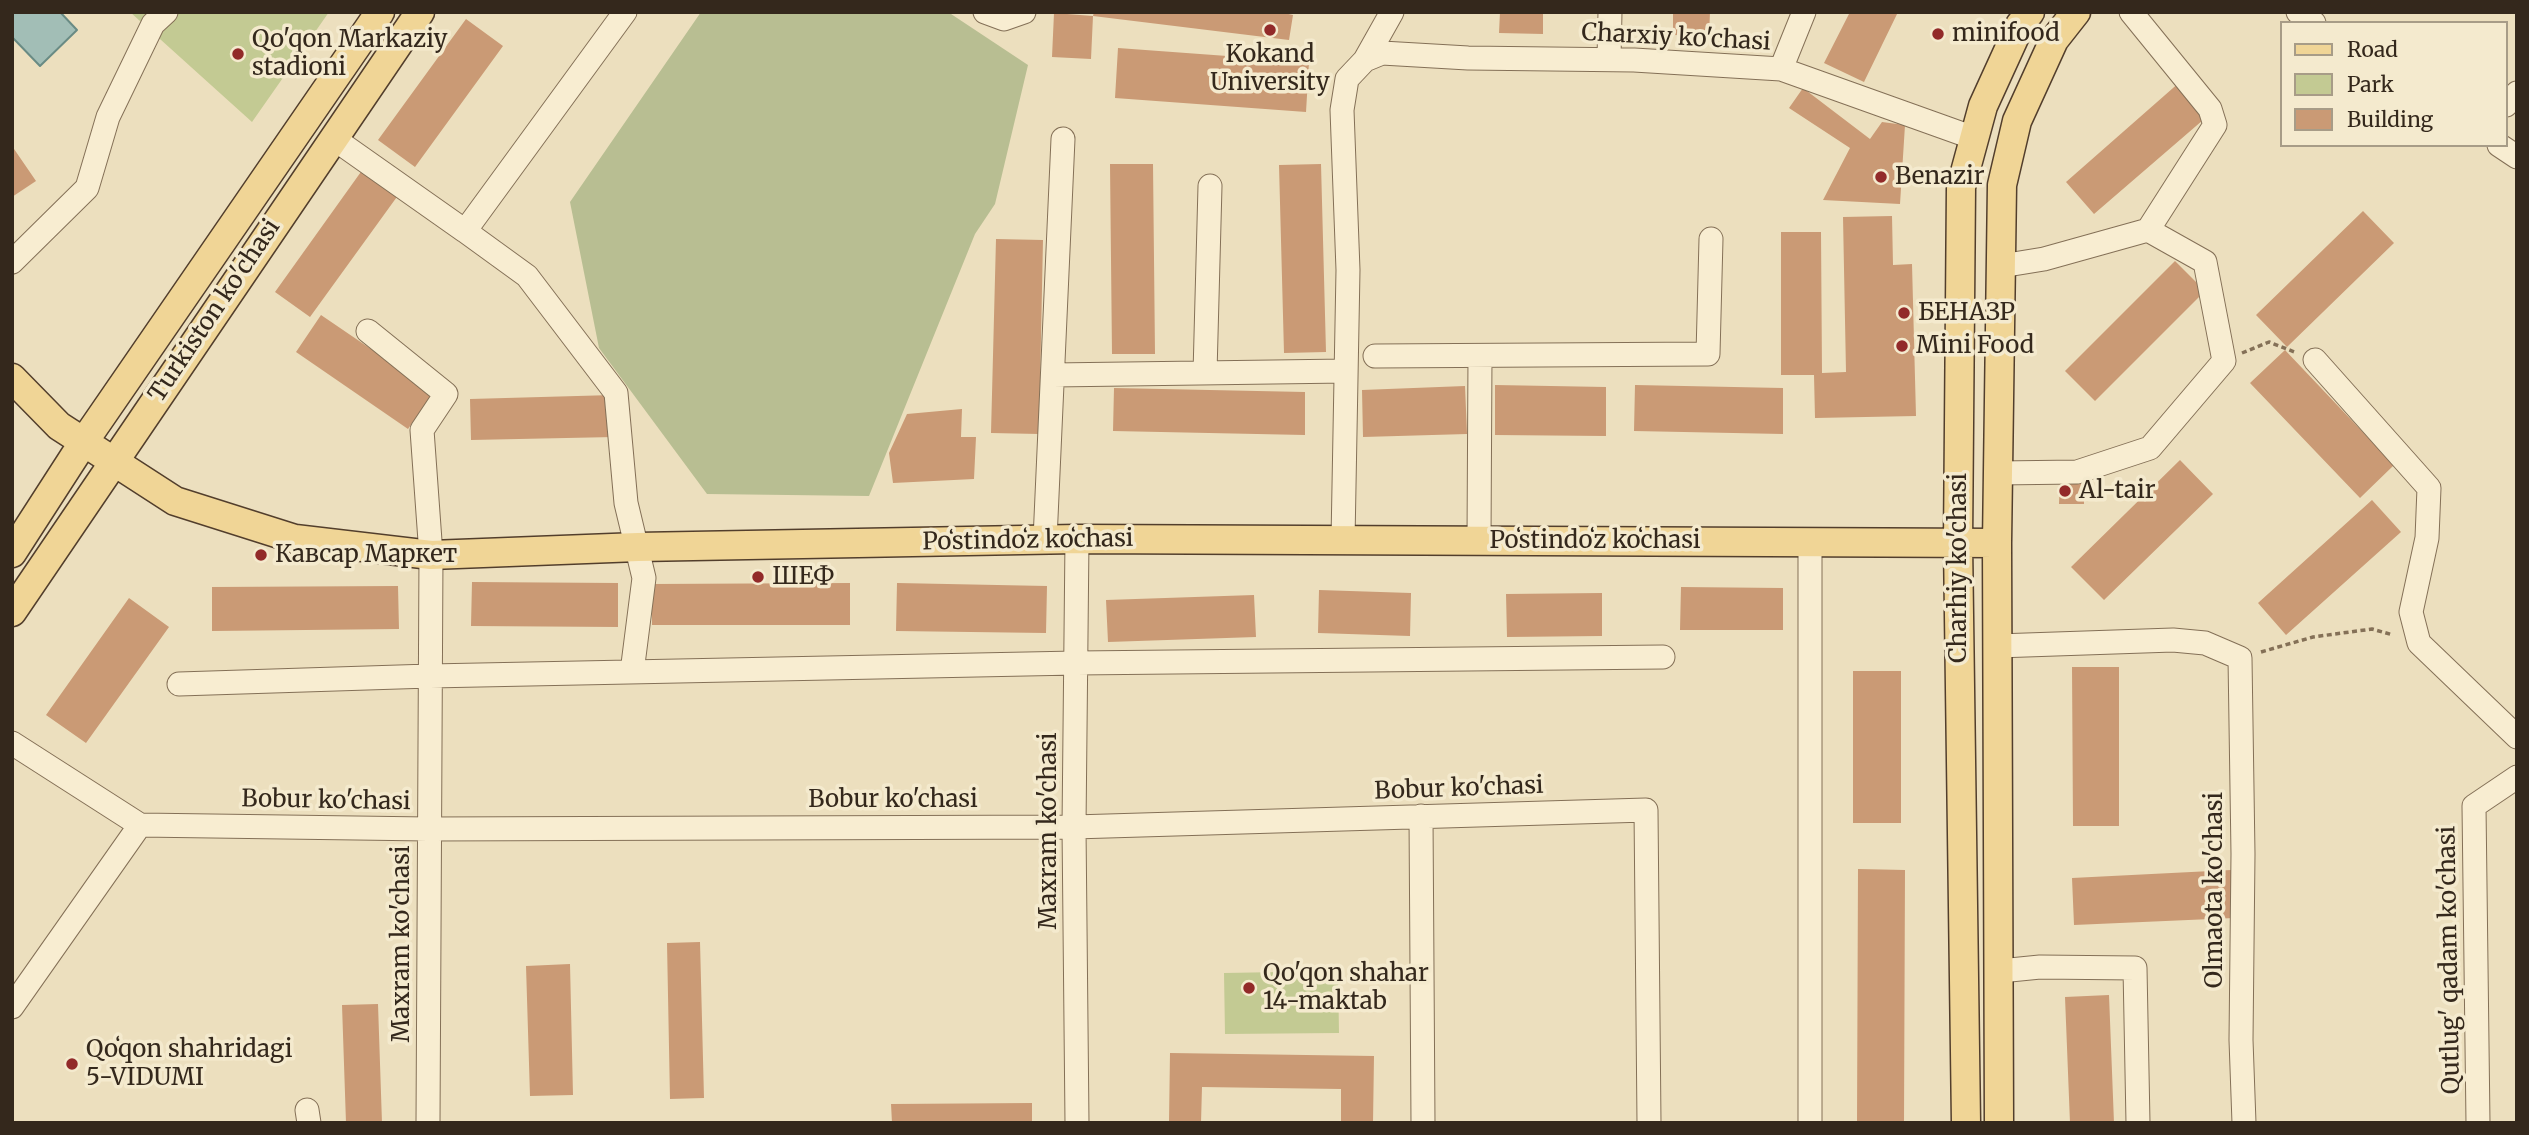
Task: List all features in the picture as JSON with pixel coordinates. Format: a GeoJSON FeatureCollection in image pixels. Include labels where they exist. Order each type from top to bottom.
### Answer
{"type":"FeatureCollection","features":[{"type":"Feature","properties":{"kind":"main road","name":"Turkiston ko'chasi"},"geometry":{"type":"LineString","coordinates":[[12,553],[83,443],[380,12]]}},
{"type":"Feature","properties":{"kind":"main road","name":"Turkiston ko'chasi"},"geometry":{"type":"LineString","coordinates":[[12,612],[112,461],[420,12]]}},
{"type":"Feature","properties":{"kind":"main road","name":"Charhiy ko'chasi"},"geometry":{"type":"LineString","coordinates":[[1999,1123],[1997,543],[2002,185],[2017,121],[2054,40],[2076,12]]}},
{"type":"Feature","properties":{"kind":"main road","name":"Charhiy ko'chasi"},"geometry":{"type":"LineString","coordinates":[[1966,1123],[1958,544],[1961,187],[1983,106],[2025,19]]}},
{"type":"Feature","properties":{"kind":"main road","name":"Poʻstindoʻz koʻchasi"},"geometry":{"type":"LineString","coordinates":[[12,378],[59,426],[175,501],[295,539],[431,555],[638,547],[1077,539],[1997,543]]}},
{"type":"Feature","properties":{"kind":"street"},"geometry":{"type":"LineString","coordinates":[[12,262],[87,188],[108,117],[153,24],[166,12]]}},
{"type":"Feature","properties":{"kind":"street"},"geometry":{"type":"LineString","coordinates":[[465,231],[625,12]]}},
{"type":"Feature","properties":{"kind":"street"},"geometry":{"type":"LineString","coordinates":[[985,12],[1004,19],[1024,12]]}},
{"type":"Feature","properties":{"kind":"street"},"geometry":{"type":"LineString","coordinates":[[1343,540],[1348,270],[1342,110],[1348,79],[1366,60],[1392,12]]}},
{"type":"Feature","properties":{"kind":"street"},"geometry":{"type":"LineString","coordinates":[[1609,59],[1610,12]]}},
{"type":"Feature","properties":{"kind":"street"},"geometry":{"type":"LineString","coordinates":[[1782,69],[1804,12]]}},
{"type":"Feature","properties":{"kind":"street"},"geometry":{"type":"LineString","coordinates":[[2001,266],[2044,260],[2148,230],[2215,125],[2210,109],[2131,12]]}},
{"type":"Feature","properties":{"kind":"street","name":"Charxiy ko'chasi"},"geometry":{"type":"LineString","coordinates":[[1366,60],[1382,53],[1468,58],[1609,59],[1782,69],[1974,138]]}},
{"type":"Feature","properties":{"kind":"street"},"geometry":{"type":"LineString","coordinates":[[333,138],[527,276],[616,393],[626,503],[645,578],[632,672]]}},
{"type":"Feature","properties":{"kind":"street"},"geometry":{"type":"LineString","coordinates":[[1045,540],[1063,139]]}},
{"type":"Feature","properties":{"kind":"street"},"geometry":{"type":"LineString","coordinates":[[2502,147],[2517,157]]}},
{"type":"Feature","properties":{"kind":"street"},"geometry":{"type":"LineString","coordinates":[[1205,373],[1210,186]]}},
{"type":"Feature","properties":{"kind":"street"},"geometry":{"type":"LineString","coordinates":[[1998,473],[2077,472],[2150,448],[2224,361],[2205,262],[2148,230]]}},
{"type":"Feature","properties":{"kind":"street"},"geometry":{"type":"LineString","coordinates":[[1375,356],[1708,354],[1711,239]]}},
{"type":"Feature","properties":{"kind":"street","name":"Maxram ko'chasi"},"geometry":{"type":"LineString","coordinates":[[368,331],[446,394],[422,430],[431,555],[428,1123]]}},
{"type":"Feature","properties":{"kind":"street"},"geometry":{"type":"LineString","coordinates":[[1479,540],[1480,356]]}},
{"type":"Feature","properties":{"kind":"street"},"geometry":{"type":"LineString","coordinates":[[2315,360],[2429,488],[2427,538],[2411,612],[2419,643],[2517,737]]}},
{"type":"Feature","properties":{"kind":"street"},"geometry":{"type":"LineString","coordinates":[[1053,374],[1346,371]]}},
{"type":"Feature","properties":{"kind":"street","name":"Maxram ko'chasi"},"geometry":{"type":"LineString","coordinates":[[1077,539],[1074,827],[1077,1123]]}},
{"type":"Feature","properties":{"kind":"street"},"geometry":{"type":"LineString","coordinates":[[1810,542],[1810,1123]]}},
{"type":"Feature","properties":{"kind":"street"},"geometry":{"type":"LineString","coordinates":[[1997,646],[2173,640],[2205,643],[2240,658]]}},
{"type":"Feature","properties":{"kind":"street"},"geometry":{"type":"LineString","coordinates":[[179,684],[430,676],[1076,663],[1663,657]]}},
{"type":"Feature","properties":{"kind":"street","name":"Olmaota ko'chasi"},"geometry":{"type":"LineString","coordinates":[[2240,658],[2243,854],[2241,1040],[2244,1123]]}},
{"type":"Feature","properties":{"kind":"street"},"geometry":{"type":"LineString","coordinates":[[12,743],[140,825],[12,1007]]}},
{"type":"Feature","properties":{"kind":"street","name":"Qutlug' qadam ko'chasi"},"geometry":{"type":"LineString","coordinates":[[2478,1123],[2474,806],[2517,777]]}},
{"type":"Feature","properties":{"kind":"street","name":"Bobur ko'chasi"},"geometry":{"type":"LineString","coordinates":[[140,825],[428,829],[1074,827],[1646,810],[1649,1123]]}},
{"type":"Feature","properties":{"kind":"street"},"geometry":{"type":"LineString","coordinates":[[1421,816],[1423,1123]]}},
{"type":"Feature","properties":{"kind":"street"},"geometry":{"type":"LineString","coordinates":[[2000,971],[2040,967],[2135,968],[2138,1123]]}},
{"type":"Feature","properties":{"kind":"path"},"geometry":{"type":"LineString","coordinates":[[2224,361],[2269,342],[2315,360]]}},
{"type":"Feature","properties":{"kind":"path"},"geometry":{"type":"LineString","coordinates":[[2240,658],[2313,637],[2372,629],[2419,643]]}},
{"type":"Feature","properties":{"kind":"green space","name":"Qo'qon Markaziy stadioni"},"geometry":{"type":"Polygon","coordinates":[[[130,12],[329,12],[252,122],[130,12]]]}},
{"type":"Feature","properties":{"kind":"green space"},"geometry":{"type":"Polygon","coordinates":[[[701,12],[948,12],[1028,65],[995,204],[975,234],[869,496],[707,494],[599,348],[570,202],[701,12]]]}},
{"type":"Feature","properties":{"kind":"green space"},"geometry":{"type":"Polygon","coordinates":[[[1338,971],[1339,1033],[1225,1034],[1224,973],[1338,971]]]}},
{"type":"Feature","properties":{"kind":"water"},"geometry":{"type":"Polygon","coordinates":[[[12,12],[60,12],[77,30],[40,66],[12,37],[12,12]]]}},
{"type":"Feature","properties":{"kind":"building"},"geometry":{"type":"Polygon","coordinates":[[[1094,12],[1279,12],[1293,15],[1289,40],[1093,16],[1094,12]]]}},
{"type":"Feature","properties":{"kind":"building"},"geometry":{"type":"Polygon","coordinates":[[[1500,12],[1543,12],[1543,34],[1499,33],[1500,12]]]}},
{"type":"Feature","properties":{"kind":"building"},"geometry":{"type":"Polygon","coordinates":[[[1673,12],[1710,12],[1709,36],[1673,35],[1673,12]]]}},
{"type":"Feature","properties":{"kind":"building"},"geometry":{"type":"Polygon","coordinates":[[[1850,12],[1898,12],[1864,82],[1824,63],[1850,12]]]}},
{"type":"Feature","properties":{"kind":"building"},"geometry":{"type":"Polygon","coordinates":[[[1054,13],[1093,16],[1091,59],[1052,57],[1054,13]]]}},
{"type":"Feature","properties":{"kind":"building"},"geometry":{"type":"Polygon","coordinates":[[[466,19],[503,46],[415,167],[378,140],[466,19]]]}},
{"type":"Feature","properties":{"kind":"building"},"geometry":{"type":"Polygon","coordinates":[[[1118,48],[1309,62],[1306,112],[1115,98],[1118,48]]]}},
{"type":"Feature","properties":{"kind":"building"},"geometry":{"type":"Polygon","coordinates":[[[2181,81],[2210,114],[2094,214],[2066,182],[2181,81]]]}},
{"type":"Feature","properties":{"kind":"building"},"geometry":{"type":"Polygon","coordinates":[[[1803,88],[1870,139],[1882,122],[1905,125],[1900,204],[1823,200],[1850,148],[1789,108],[1803,88]]]}},
{"type":"Feature","properties":{"kind":"building"},"geometry":{"type":"Polygon","coordinates":[[[12,146],[36,181],[12,197],[12,146]]]}},
{"type":"Feature","properties":{"kind":"building"},"geometry":{"type":"Polygon","coordinates":[[[1110,164],[1153,164],[1155,354],[1112,354],[1110,164]]]}},
{"type":"Feature","properties":{"kind":"building"},"geometry":{"type":"Polygon","coordinates":[[[1321,164],[1326,352],[1284,353],[1279,165],[1321,164]]]}},
{"type":"Feature","properties":{"kind":"building"},"geometry":{"type":"Polygon","coordinates":[[[363,169],[399,194],[310,317],[275,292],[363,169]]]}},
{"type":"Feature","properties":{"kind":"building"},"geometry":{"type":"Polygon","coordinates":[[[2363,211],[2394,243],[2287,347],[2256,315],[2363,211]]]}},
{"type":"Feature","properties":{"kind":"building"},"geometry":{"type":"Polygon","coordinates":[[[1892,216],[1893,265],[1912,264],[1916,416],[1815,418],[1814,375],[1781,375],[1781,232],[1821,232],[1822,373],[1846,372],[1843,217],[1892,216]]]}},
{"type":"Feature","properties":{"kind":"building"},"geometry":{"type":"Polygon","coordinates":[[[996,239],[1043,240],[1039,434],[991,433],[996,239]]]}},
{"type":"Feature","properties":{"kind":"building"},"geometry":{"type":"Polygon","coordinates":[[[2175,261],[2205,291],[2095,401],[2065,371],[2175,261]]]}},
{"type":"Feature","properties":{"kind":"building"},"geometry":{"type":"Polygon","coordinates":[[[321,315],[434,392],[408,429],[296,352],[321,315]]]}},
{"type":"Feature","properties":{"kind":"building"},"geometry":{"type":"Polygon","coordinates":[[[2285,350],[2394,465],[2360,498],[2250,383],[2285,350]]]}},
{"type":"Feature","properties":{"kind":"building"},"geometry":{"type":"Polygon","coordinates":[[[1495,385],[1606,387],[1606,436],[1495,435],[1495,385]]]}},
{"type":"Feature","properties":{"kind":"building"},"geometry":{"type":"Polygon","coordinates":[[[1635,385],[1783,388],[1783,434],[1634,431],[1635,385]]]}},
{"type":"Feature","properties":{"kind":"building"},"geometry":{"type":"Polygon","coordinates":[[[1465,386],[1467,434],[1363,437],[1362,390],[1465,386]]]}},
{"type":"Feature","properties":{"kind":"building"},"geometry":{"type":"Polygon","coordinates":[[[1114,388],[1305,392],[1305,435],[1113,431],[1114,388]]]}},
{"type":"Feature","properties":{"kind":"building"},"geometry":{"type":"Polygon","coordinates":[[[613,395],[614,437],[471,440],[470,399],[613,395]]]}},
{"type":"Feature","properties":{"kind":"building"},"geometry":{"type":"Polygon","coordinates":[[[962,409],[961,437],[976,437],[974,479],[893,483],[889,453],[907,414],[962,409]]]}},
{"type":"Feature","properties":{"kind":"building"},"geometry":{"type":"Polygon","coordinates":[[[2180,460],[2213,494],[2104,600],[2071,567],[2180,460]]]}},
{"type":"Feature","properties":{"kind":"building"},"geometry":{"type":"Polygon","coordinates":[[[2060,479],[2084,479],[2084,504],[2059,504],[2060,479]]]}},
{"type":"Feature","properties":{"kind":"building"},"geometry":{"type":"Polygon","coordinates":[[[2372,500],[2401,532],[2286,635],[2258,603],[2372,500]]]}},
{"type":"Feature","properties":{"kind":"building"},"geometry":{"type":"Polygon","coordinates":[[[472,582],[618,583],[618,627],[471,626],[472,582]]]}},
{"type":"Feature","properties":{"kind":"building"},"geometry":{"type":"Polygon","coordinates":[[[850,583],[850,625],[652,625],[652,584],[850,583]]]}},
{"type":"Feature","properties":{"kind":"building"},"geometry":{"type":"Polygon","coordinates":[[[897,583],[1047,586],[1046,633],[896,631],[897,583]]]}},
{"type":"Feature","properties":{"kind":"building"},"geometry":{"type":"Polygon","coordinates":[[[398,586],[399,629],[212,631],[212,587],[398,586]]]}},
{"type":"Feature","properties":{"kind":"building"},"geometry":{"type":"Polygon","coordinates":[[[1681,587],[1783,588],[1783,630],[1680,630],[1681,587]]]}},
{"type":"Feature","properties":{"kind":"building"},"geometry":{"type":"Polygon","coordinates":[[[1319,590],[1411,593],[1410,636],[1318,633],[1319,590]]]}},
{"type":"Feature","properties":{"kind":"building"},"geometry":{"type":"Polygon","coordinates":[[[1602,593],[1602,636],[1507,637],[1506,594],[1602,593]]]}},
{"type":"Feature","properties":{"kind":"building"},"geometry":{"type":"Polygon","coordinates":[[[1254,595],[1256,637],[1108,642],[1106,600],[1254,595]]]}},
{"type":"Feature","properties":{"kind":"building"},"geometry":{"type":"Polygon","coordinates":[[[129,598],[169,627],[86,743],[46,715],[129,598]]]}},
{"type":"Feature","properties":{"kind":"building"},"geometry":{"type":"Polygon","coordinates":[[[2072,667],[2119,667],[2119,826],[2073,826],[2072,667]]]}},
{"type":"Feature","properties":{"kind":"building"},"geometry":{"type":"Polygon","coordinates":[[[1853,671],[1901,671],[1901,823],[1853,823],[1853,671]]]}},
{"type":"Feature","properties":{"kind":"building"},"geometry":{"type":"Polygon","coordinates":[[[1858,869],[1905,870],[1904,1123],[1857,1123],[1858,869]]]}},
{"type":"Feature","properties":{"kind":"building"},"geometry":{"type":"Polygon","coordinates":[[[2231,870],[2234,918],[2074,925],[2072,878],[2231,870]]]}},
{"type":"Feature","properties":{"kind":"building"},"geometry":{"type":"Polygon","coordinates":[[[700,942],[704,1098],[670,1099],[667,943],[700,942]]]}},
{"type":"Feature","properties":{"kind":"building"},"geometry":{"type":"Polygon","coordinates":[[[570,964],[573,1095],[530,1096],[526,966],[570,964]]]}},
{"type":"Feature","properties":{"kind":"building"},"geometry":{"type":"Polygon","coordinates":[[[2109,995],[2114,1123],[2070,1123],[2065,997],[2109,995]]]}},
{"type":"Feature","properties":{"kind":"building"},"geometry":{"type":"Polygon","coordinates":[[[378,1004],[382,1123],[346,1123],[342,1005],[378,1004]]]}},
{"type":"Feature","properties":{"kind":"building"},"geometry":{"type":"Polygon","coordinates":[[[1170,1053],[1374,1056],[1373,1123],[1341,1123],[1341,1089],[1202,1087],[1201,1123],[1169,1123],[1170,1053]]]}},
{"type":"Feature","properties":{"kind":"building"},"geometry":{"type":"Polygon","coordinates":[[[1032,1103],[1032,1123],[892,1123],[891,1104],[1032,1103]]]}},
{"type":"Feature","properties":{"kind":"place","name":"Kokand University"},"geometry":{"type":"Point","coordinates":[1270,30]}},
{"type":"Feature","properties":{"kind":"place","name":"minifood"},"geometry":{"type":"Point","coordinates":[1938,34]}},
{"type":"Feature","properties":{"kind":"place","name":"Qo'qon Markaziy stadioni"},"geometry":{"type":"Point","coordinates":[238,54]}},
{"type":"Feature","properties":{"kind":"place","name":"Benazir"},"geometry":{"type":"Point","coordinates":[1881,177]}},
{"type":"Feature","properties":{"kind":"place","name":"БЕНАЗР"},"geometry":{"type":"Point","coordinates":[1904,313]}},
{"type":"Feature","properties":{"kind":"place","name":"Mini Food"},"geometry":{"type":"Point","coordinates":[1902,346]}},
{"type":"Feature","properties":{"kind":"place","name":"Al-tair"},"geometry":{"type":"Point","coordinates":[2065,491]}},
{"type":"Feature","properties":{"kind":"place","name":"Кавсар Маркет"},"geometry":{"type":"Point","coordinates":[261,555]}},
{"type":"Feature","properties":{"kind":"place","name":"ШЕФ"},"geometry":{"type":"Point","coordinates":[758,577]}},
{"type":"Feature","properties":{"kind":"place","name":"Qo'qon shahar 14-maktab"},"geometry":{"type":"Point","coordinates":[1249,988]}},
{"type":"Feature","properties":{"kind":"place","name":"Qoʻqon shahridagi 5-VIDUMI"},"geometry":{"type":"Point","coordinates":[72,1064]}}]}
